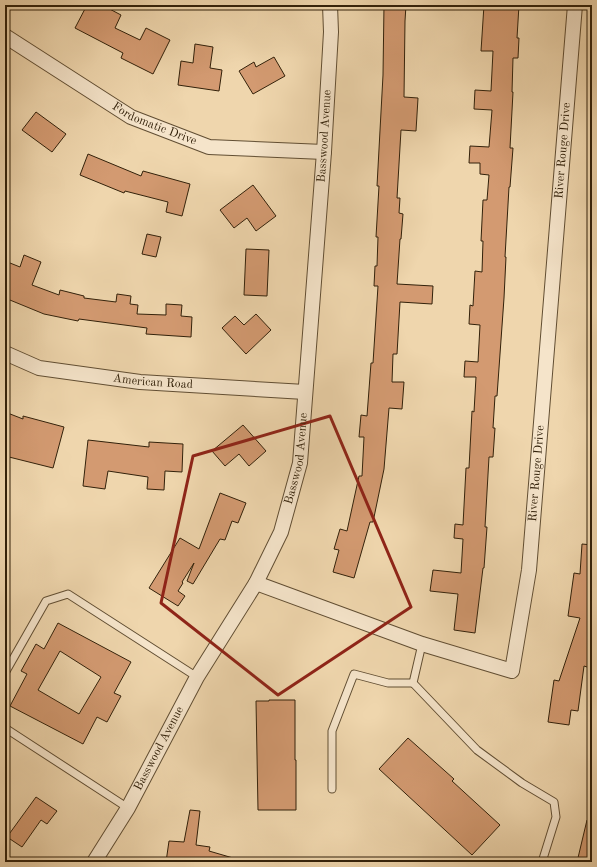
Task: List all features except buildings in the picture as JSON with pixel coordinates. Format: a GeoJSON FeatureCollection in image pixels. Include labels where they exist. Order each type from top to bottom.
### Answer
{"type":"FeatureCollection","features":[{"type":"Feature","properties":{"kind":"street","name":"Basswood Avenue"},"geometry":{"type":"LineString","coordinates":[[94,862],[128,808],[197,677],[256,583],[281,532],[300,463],[324,152],[331,32],[330,5]]}},
{"type":"Feature","properties":{"kind":"street","name":"River Rouge Drive"},"geometry":{"type":"LineString","coordinates":[[256,583],[422,644],[512,671],[529,570],[575,5]]}},
{"type":"Feature","properties":{"kind":"street","name":"Fordomatic Drive"},"geometry":{"type":"LineString","coordinates":[[5,36],[131,117],[209,147],[324,152]]}},
{"type":"Feature","properties":{"kind":"street","name":"American Road"},"geometry":{"type":"LineString","coordinates":[[5,353],[39,368],[140,382],[305,392]]}},
{"type":"Feature","properties":{"kind":"lane"},"geometry":{"type":"LineString","coordinates":[[5,673],[46,600],[68,594],[197,677]]}},
{"type":"Feature","properties":{"kind":"lane"},"geometry":{"type":"LineString","coordinates":[[413,683],[422,644]]}},
{"type":"Feature","properties":{"kind":"lane"},"geometry":{"type":"LineString","coordinates":[[332,789],[332,732],[354,674],[388,683],[413,683],[477,750],[522,783],[554,802],[556,817],[542,862]]}},
{"type":"Feature","properties":{"kind":"lane"},"geometry":{"type":"LineString","coordinates":[[5,728],[128,808]]}},
{"type":"Feature","properties":{"kind":"highlighted area"},"geometry":{"type":"Polygon","coordinates":[[[330,416],[411,607],[278,695],[161,603],[193,456],[330,416]]]}}]}
